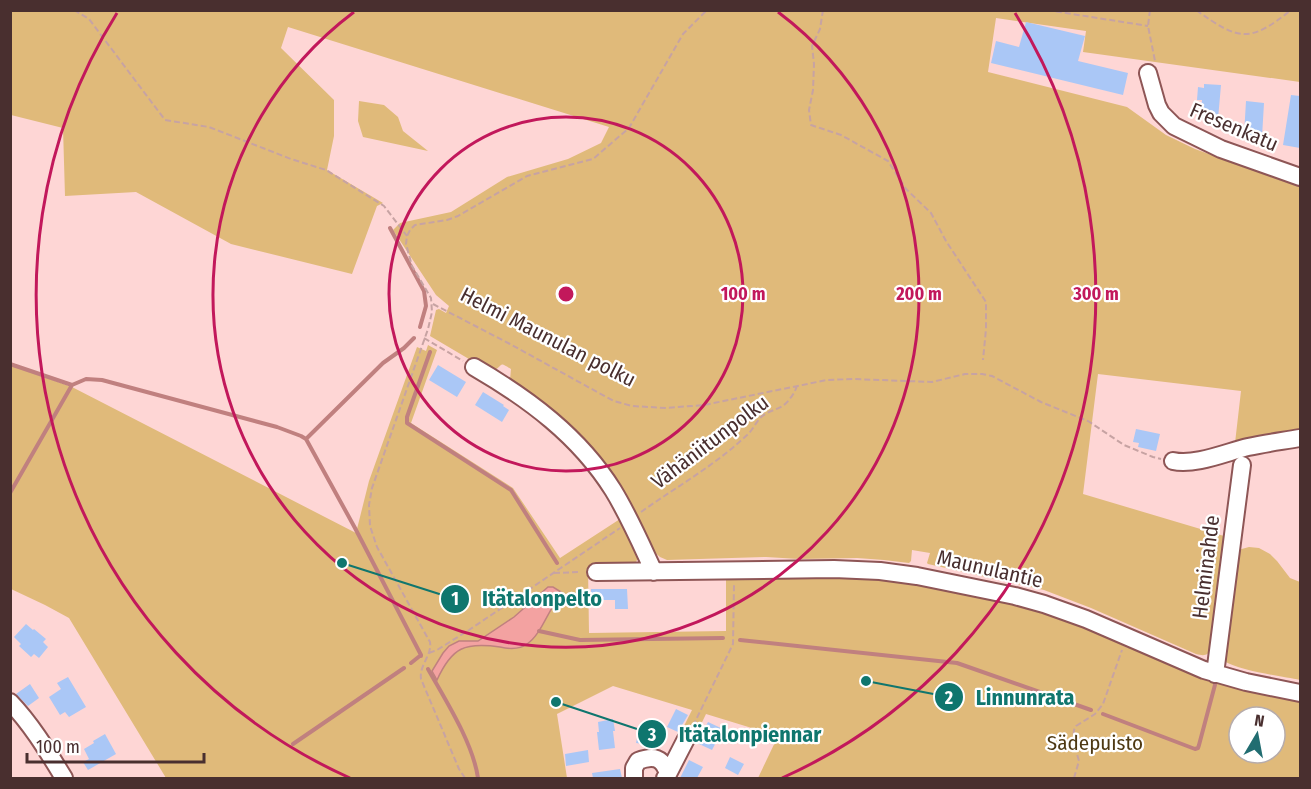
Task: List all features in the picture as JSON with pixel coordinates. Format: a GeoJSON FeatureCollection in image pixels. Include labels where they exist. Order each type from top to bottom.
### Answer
{"type":"FeatureCollection","features":[{"type":"Feature","properties":{"kind":"street","name":"Fresenkatu"},"geometry":{"type":"LineString","coordinates":[[1152,69],[1157,105],[1161,114],[1174,126],[1221,149],[1300,177]]}},
{"type":"Feature","properties":{"kind":"street"},"geometry":{"type":"LineString","coordinates":[[474,367],[533,405],[577,443],[613,490],[654,572]]}},
{"type":"Feature","properties":{"kind":"street"},"geometry":{"type":"LineString","coordinates":[[1173,461],[1181,463],[1300,438]]}},
{"type":"Feature","properties":{"kind":"street","name":"Helminahde"},"geometry":{"type":"LineString","coordinates":[[1215,674],[1242,465]]}},
{"type":"Feature","properties":{"kind":"street","name":"Maunulantie"},"geometry":{"type":"LineString","coordinates":[[597,572],[834,569],[880,571],[934,579],[1015,596],[1067,612],[1215,674],[1300,693]]}},
{"type":"Feature","properties":{"kind":"street"},"geometry":{"type":"LineString","coordinates":[[10,702],[44,746],[64,778]]}},
{"type":"Feature","properties":{"kind":"street"},"geometry":{"type":"LineString","coordinates":[[666,776],[686,740]]}},
{"type":"Feature","properties":{"kind":"street"},"geometry":{"type":"LineString","coordinates":[[634,778],[634,768],[638,761],[653,758],[665,764],[666,776]]}},
{"type":"Feature","properties":{"kind":"path"},"geometry":{"type":"LineString","coordinates":[[74,10],[89,19],[165,120],[209,127],[326,170],[384,206],[407,236]]}},
{"type":"Feature","properties":{"kind":"path"},"geometry":{"type":"LineString","coordinates":[[823,10],[820,29],[812,46],[814,64],[809,111],[812,125],[841,135],[888,161],[906,189],[931,213],[946,241],[986,302],[983,360]]}},
{"type":"Feature","properties":{"kind":"path"},"geometry":{"type":"LineString","coordinates":[[1047,10],[1148,26]]}},
{"type":"Feature","properties":{"kind":"path"},"geometry":{"type":"LineString","coordinates":[[1150,10],[1148,26],[1152,69]]}},
{"type":"Feature","properties":{"kind":"path"},"geometry":{"type":"LineString","coordinates":[[1196,10],[1220,27],[1239,33],[1260,32],[1291,10]]}},
{"type":"Feature","properties":{"kind":"path","name":"Helmi Maunulan polku"},"geometry":{"type":"LineString","coordinates":[[433,304],[614,401],[632,406],[652,408],[704,405],[838,379],[932,382],[965,374],[982,374],[992,376],[1033,398],[1088,421],[1124,445],[1153,457],[1173,461]]}},
{"type":"Feature","properties":{"kind":"path"},"geometry":{"type":"LineString","coordinates":[[424,338],[474,367]]}},
{"type":"Feature","properties":{"kind":"path","name":"Vähäniitunpolku"},"geometry":{"type":"LineString","coordinates":[[641,512],[712,465],[747,436],[760,418],[769,411],[784,405],[795,393],[798,385]]}},
{"type":"Feature","properties":{"kind":"path"},"geometry":{"type":"LineString","coordinates":[[429,653],[469,630],[627,523]]}},
{"type":"Feature","properties":{"kind":"path"},"geometry":{"type":"LineString","coordinates":[[554,573],[597,572]]}},
{"type":"Feature","properties":{"kind":"path"},"geometry":{"type":"LineString","coordinates":[[696,719],[733,644],[735,575]]}},
{"type":"Feature","properties":{"kind":"path"},"geometry":{"type":"LineString","coordinates":[[1074,778],[1079,760],[1073,740],[1074,730],[1076,726],[1095,714],[1103,704],[1126,642]]}},
{"type":"Feature","properties":{"kind":"green space"},"geometry":{"type":"Polygon","coordinates":[[[10,11],[1300,11],[1300,82],[1083,52],[1086,31],[996,18],[988,72],[1127,107],[1166,135],[1195,149],[1300,187],[1300,433],[1235,443],[1241,391],[1098,374],[1083,494],[1224,536],[1226,541],[1212,649],[1205,655],[1196,654],[1044,590],[928,564],[930,553],[912,550],[909,563],[857,558],[766,557],[667,560],[660,557],[652,550],[632,509],[510,380],[511,369],[502,365],[495,370],[474,362],[430,336],[436,310],[439,309],[446,313],[449,306],[436,295],[393,230],[400,223],[451,212],[507,177],[568,159],[601,143],[609,127],[288,27],[281,48],[334,100],[334,136],[327,170],[383,203],[377,206],[352,274],[231,244],[136,192],[65,196],[63,128],[11,115],[10,11]]]}},
{"type":"Feature","properties":{"kind":"green space"},"geometry":{"type":"Polygon","coordinates":[[[359,101],[384,105],[398,117],[403,131],[428,151],[363,137],[358,121],[359,101]]]}},
{"type":"Feature","properties":{"kind":"green space","name":"Sädepuisto"},"geometry":{"type":"Polygon","coordinates":[[[428,345],[437,350],[411,423],[513,488],[560,558],[620,519],[626,526],[639,556],[635,564],[588,567],[589,633],[726,631],[726,580],[739,580],[743,577],[840,577],[901,580],[1042,610],[1117,641],[1128,648],[1132,646],[1226,686],[1300,700],[1300,778],[758,778],[778,736],[706,714],[693,741],[680,734],[692,710],[613,686],[557,714],[567,778],[166,778],[69,618],[11,589],[10,365],[72,387],[356,533],[369,481],[417,347],[426,351],[428,345]]]}},
{"type":"Feature","properties":{"kind":"green space"},"geometry":{"type":"Polygon","coordinates":[[[1249,547],[1259,548],[1270,554],[1290,578],[1300,582],[1300,680],[1250,670],[1224,661],[1238,550],[1249,547]]]}},
{"type":"Feature","properties":{"kind":"shaded area"},"geometry":{"type":"Polygon","coordinates":[[[548,587],[553,587],[561,592],[561,595],[532,640],[521,647],[514,648],[478,645],[461,649],[448,660],[437,680],[432,671],[449,646],[459,641],[478,641],[514,617],[548,587]]]}},
{"type":"Feature","properties":{"kind":"building"},"geometry":{"type":"Polygon","coordinates":[[[1026,22],[1085,36],[1078,61],[1128,73],[1123,95],[991,63],[996,41],[1019,47],[1026,22]]]}},
{"type":"Feature","properties":{"kind":"building"},"geometry":{"type":"Polygon","coordinates":[[[1204,84],[1221,85],[1218,119],[1200,117],[1202,100],[1197,100],[1198,87],[1204,88],[1204,84]]]}},
{"type":"Feature","properties":{"kind":"building"},"geometry":{"type":"Polygon","coordinates":[[[1291,95],[1300,96],[1300,148],[1283,145],[1291,95]]]}},
{"type":"Feature","properties":{"kind":"building"},"geometry":{"type":"Polygon","coordinates":[[[1246,101],[1264,103],[1262,137],[1244,135],[1246,101]]]}},
{"type":"Feature","properties":{"kind":"building"},"geometry":{"type":"Polygon","coordinates":[[[438,365],[466,382],[457,397],[429,380],[438,365]]]}},
{"type":"Feature","properties":{"kind":"building"},"geometry":{"type":"Polygon","coordinates":[[[483,392],[509,410],[502,422],[475,405],[483,392]]]}},
{"type":"Feature","properties":{"kind":"building"},"geometry":{"type":"Polygon","coordinates":[[[1136,429],[1160,434],[1156,451],[1138,447],[1139,443],[1133,442],[1136,429]]]}},
{"type":"Feature","properties":{"kind":"building"},"geometry":{"type":"Polygon","coordinates":[[[591,589],[627,589],[628,609],[615,609],[615,600],[591,600],[591,589]]]}},
{"type":"Feature","properties":{"kind":"building"},"geometry":{"type":"Polygon","coordinates":[[[26,624],[46,639],[43,642],[48,647],[39,658],[34,654],[31,657],[19,646],[21,644],[14,637],[26,624]]]}},
{"type":"Feature","properties":{"kind":"building"},"geometry":{"type":"Polygon","coordinates":[[[68,677],[86,707],[69,717],[65,712],[60,715],[49,697],[61,689],[57,683],[68,677]]]}},
{"type":"Feature","properties":{"kind":"building"},"geometry":{"type":"Polygon","coordinates":[[[30,684],[39,698],[28,706],[16,694],[30,684]]]}},
{"type":"Feature","properties":{"kind":"building"},"geometry":{"type":"Polygon","coordinates":[[[676,709],[688,715],[678,732],[667,727],[676,709]]]}},
{"type":"Feature","properties":{"kind":"building"},"geometry":{"type":"Polygon","coordinates":[[[613,719],[615,748],[599,750],[598,722],[613,719]]]}},
{"type":"Feature","properties":{"kind":"building"},"geometry":{"type":"Polygon","coordinates":[[[708,722],[723,729],[712,750],[697,743],[708,722]]]}},
{"type":"Feature","properties":{"kind":"building"},"geometry":{"type":"Polygon","coordinates":[[[640,724],[661,728],[659,743],[650,741],[650,745],[636,743],[640,724]]]}},
{"type":"Feature","properties":{"kind":"building"},"geometry":{"type":"Polygon","coordinates":[[[105,734],[116,754],[88,770],[83,762],[89,759],[84,749],[105,734]]]}},
{"type":"Feature","properties":{"kind":"building"},"geometry":{"type":"Polygon","coordinates":[[[588,750],[589,762],[566,766],[565,754],[588,750]]]}},
{"type":"Feature","properties":{"kind":"building"},"geometry":{"type":"Polygon","coordinates":[[[730,757],[744,764],[738,775],[725,768],[730,757]]]}},
{"type":"Feature","properties":{"kind":"building"},"geometry":{"type":"Polygon","coordinates":[[[689,760],[703,767],[697,778],[680,778],[689,760]]]}},
{"type":"Feature","properties":{"kind":"building"},"geometry":{"type":"Polygon","coordinates":[[[620,769],[622,778],[593,778],[592,773],[620,769]]]}},
{"type":"Feature","properties":{"kind":"waterway"},"geometry":{"type":"LineString","coordinates":[[390,228],[424,291],[426,306],[420,327]]}},
{"type":"Feature","properties":{"kind":"waterway"},"geometry":{"type":"LineString","coordinates":[[306,439],[383,363],[414,338]]}},
{"type":"Feature","properties":{"kind":"waterway"},"geometry":{"type":"LineString","coordinates":[[430,352],[407,417],[407,423],[511,490],[557,563]]}},
{"type":"Feature","properties":{"kind":"waterway"},"geometry":{"type":"LineString","coordinates":[[10,364],[72,385],[86,379],[102,380],[277,427],[306,439],[421,655]]}},
{"type":"Feature","properties":{"kind":"waterway"},"geometry":{"type":"LineString","coordinates":[[10,493],[72,385]]}},
{"type":"Feature","properties":{"kind":"waterway"},"geometry":{"type":"LineString","coordinates":[[539,631],[580,640],[723,638]]}},
{"type":"Feature","properties":{"kind":"waterway"},"geometry":{"type":"LineString","coordinates":[[740,640],[957,663],[1091,710]]}},
{"type":"Feature","properties":{"kind":"waterway"},"geometry":{"type":"LineString","coordinates":[[411,663],[421,656]]}},
{"type":"Feature","properties":{"kind":"waterway"},"geometry":{"type":"LineString","coordinates":[[293,744],[404,668]]}},
{"type":"Feature","properties":{"kind":"waterway"},"geometry":{"type":"LineString","coordinates":[[428,669],[465,737],[478,778]]}},
{"type":"Feature","properties":{"kind":"waterway"},"geometry":{"type":"LineString","coordinates":[[1103,714],[1195,749],[1199,745],[1216,681]]}},
{"type":"Feature","properties":{"kind":"place","name":"Itätalonpelto"},"geometry":{"type":"Point","coordinates":[342,563]}},
{"type":"Feature","properties":{"kind":"place","name":"Linnunrata"},"geometry":{"type":"Point","coordinates":[866,681]}},
{"type":"Feature","properties":{"kind":"place","name":"Itätalonpiennar"},"geometry":{"type":"Point","coordinates":[556,702]}}]}
